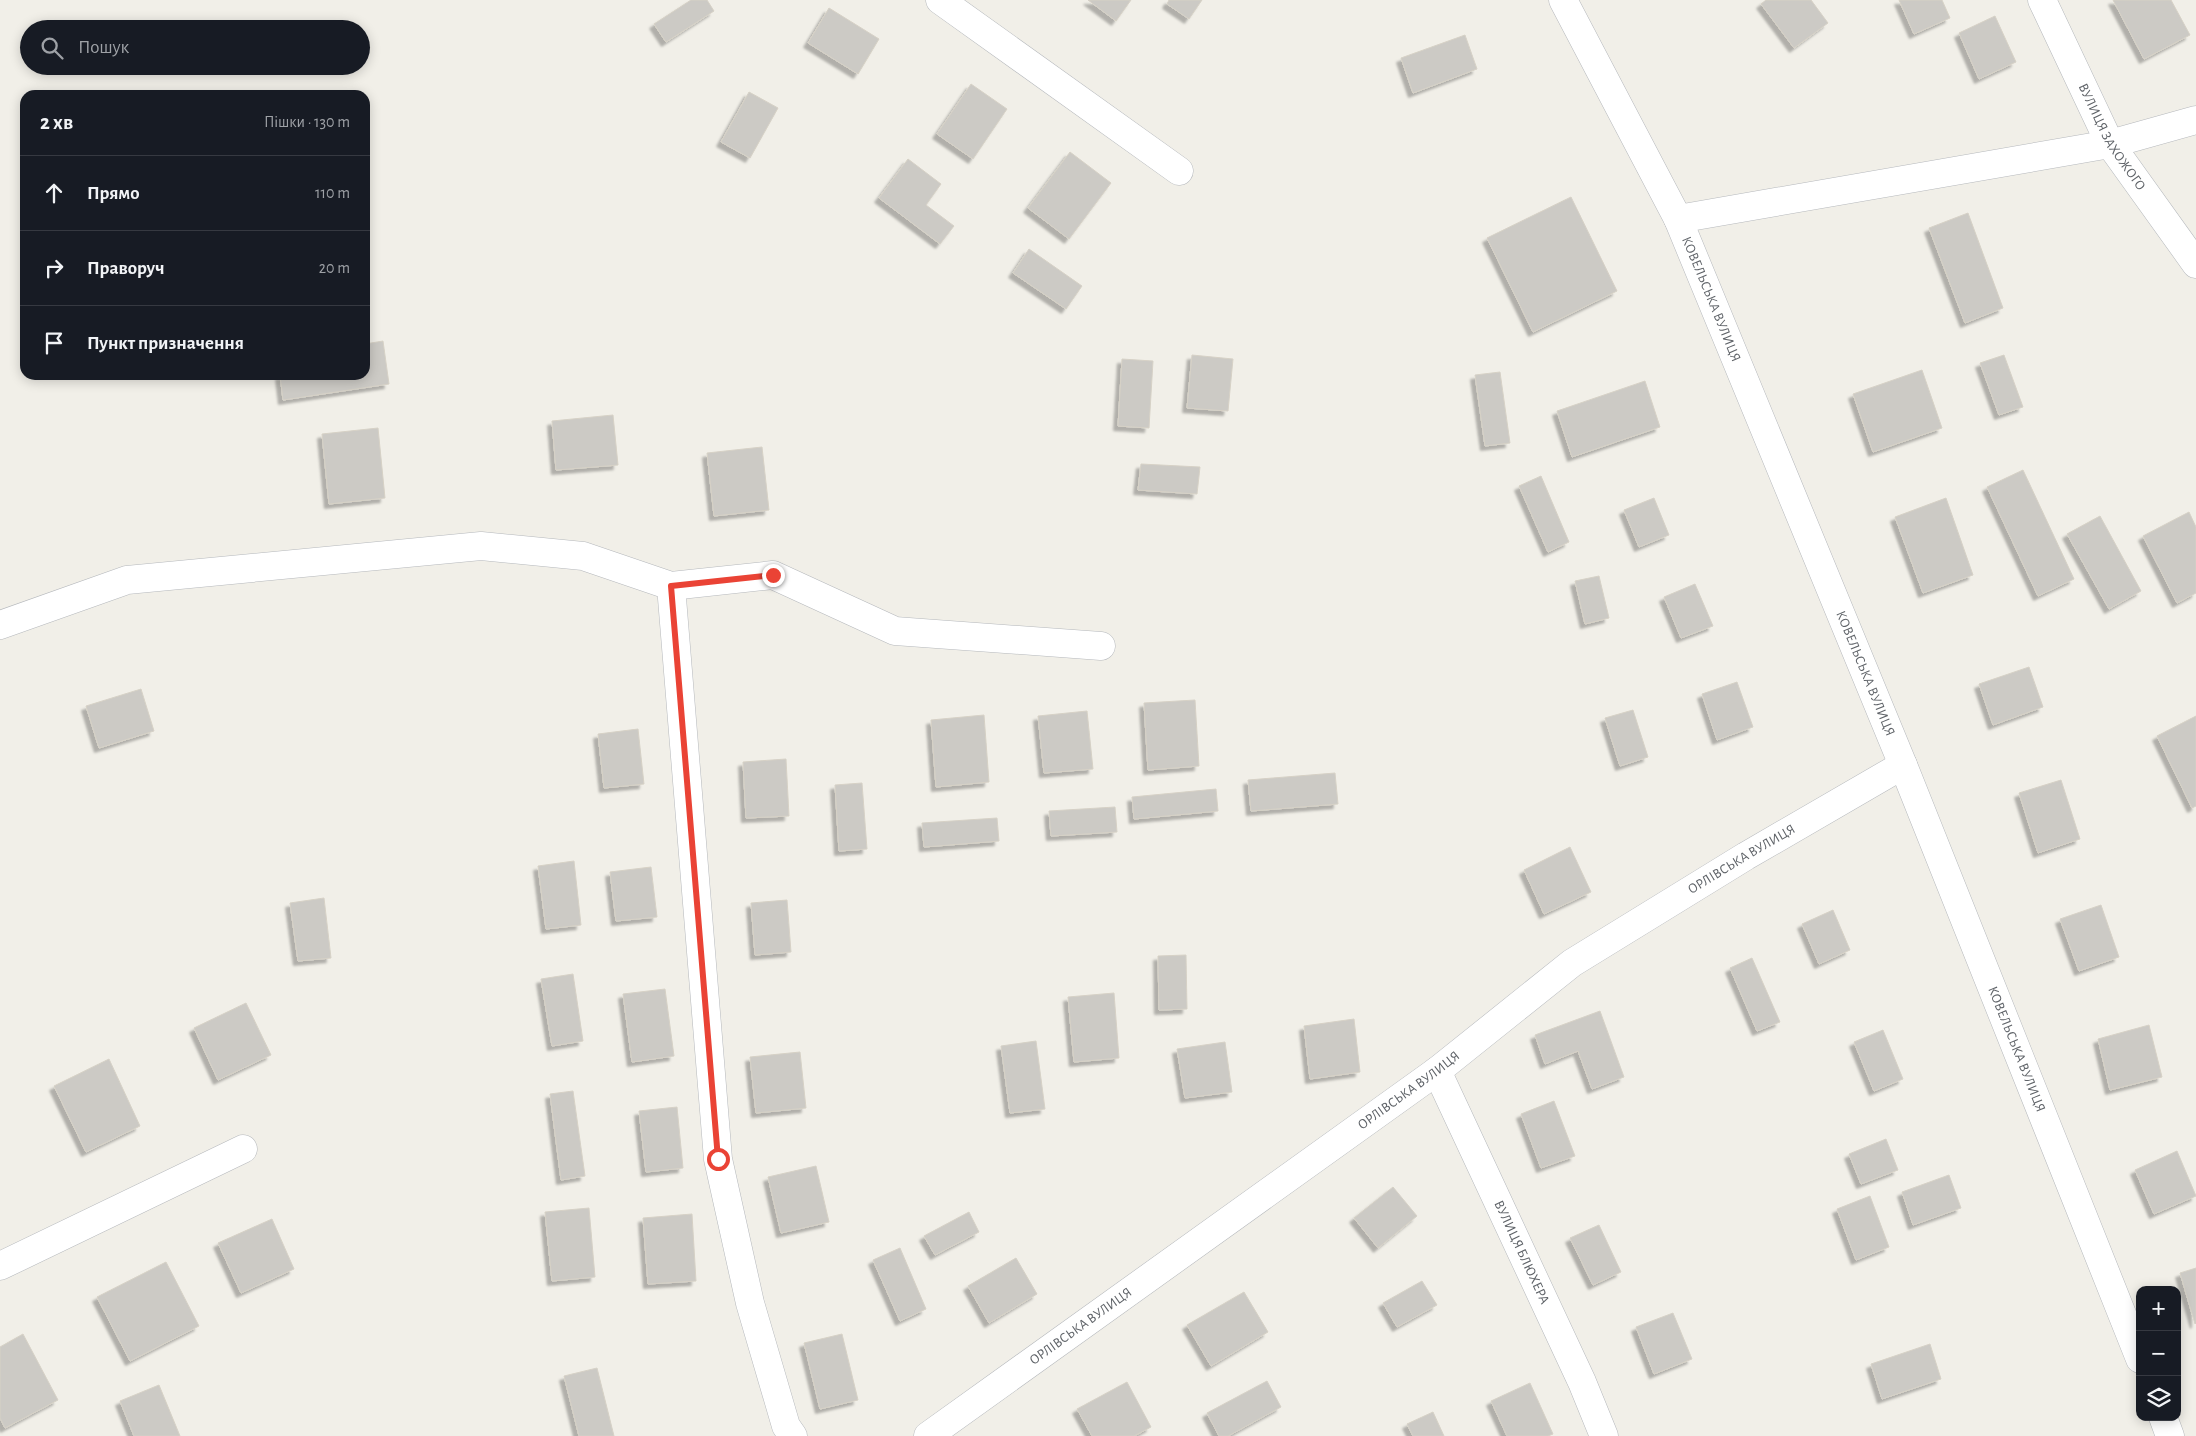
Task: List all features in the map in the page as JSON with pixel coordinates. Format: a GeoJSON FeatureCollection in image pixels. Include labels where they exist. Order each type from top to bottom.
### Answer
{"type":"FeatureCollection","features":[{"type":"Feature","properties":{"kind":"street"},"geometry":{"type":"LineString","coordinates":[[940,0],[1179,171]]}},
{"type":"Feature","properties":{"kind":"street","name":"КОВЕЛЬСЬКА ВУЛИЦЯ"},"geometry":{"type":"LineString","coordinates":[[1563,0],[1678,219],[1903,764],[2136,1349]]}},
{"type":"Feature","properties":{"kind":"street","name":"ВУЛИЦЯ ЗАХОЖОГО"},"geometry":{"type":"LineString","coordinates":[[2042,0],[2110,144],[2196,264]]}},
{"type":"Feature","properties":{"kind":"street"},"geometry":{"type":"LineString","coordinates":[[1678,219],[2110,144],[2196,120]]}},
{"type":"Feature","properties":{"kind":"street"},"geometry":{"type":"LineString","coordinates":[[0,625],[127,580],[481,546],[583,556],[671,586],[773,575],[894,632],[1101,646]]}},
{"type":"Feature","properties":{"kind":"street"},"geometry":{"type":"LineString","coordinates":[[671,586],[718,1159],[750,1303],[786,1426],[792,1436]]}},
{"type":"Feature","properties":{"kind":"street","name":"ОРЛІВСЬКА ВУЛИЦЯ"},"geometry":{"type":"LineString","coordinates":[[928,1436],[1437,1071],[1572,963],[1737,861],[1903,764]]}},
{"type":"Feature","properties":{"kind":"street","name":"ВУЛИЦЯ БЛЮХЕРА"},"geometry":{"type":"LineString","coordinates":[[1437,1071],[1582,1382],[1604,1436]]}},
{"type":"Feature","properties":{"kind":"street"},"geometry":{"type":"LineString","coordinates":[[0,1266],[243,1149]]}},
{"type":"Feature","properties":{"kind":"street"},"geometry":{"type":"LineString","coordinates":[[2164,1421],[2170,1436]]}},
{"type":"Feature","properties":{"kind":"building"},"geometry":{"type":"Polygon","coordinates":[[[691,0],[707,0],[714,11],[666,42],[654,24],[691,0]]]}},
{"type":"Feature","properties":{"kind":"building"},"geometry":{"type":"Polygon","coordinates":[[[1088,0],[1131,0],[1116,21],[1088,0]]]}},
{"type":"Feature","properties":{"kind":"building"},"geometry":{"type":"Polygon","coordinates":[[[1169,0],[1202,0],[1189,19],[1167,4],[1169,0]]]}},
{"type":"Feature","properties":{"kind":"building"},"geometry":{"type":"Polygon","coordinates":[[[1766,0],[1811,0],[1828,23],[1794,48],[1761,4],[1766,0]]]}},
{"type":"Feature","properties":{"kind":"building"},"geometry":{"type":"Polygon","coordinates":[[[1899,0],[1942,0],[1950,18],[1914,34],[1899,0]]]}},
{"type":"Feature","properties":{"kind":"building"},"geometry":{"type":"Polygon","coordinates":[[[2113,0],[2171,0],[2190,35],[2144,59],[2113,0]]]}},
{"type":"Feature","properties":{"kind":"building"},"geometry":{"type":"Polygon","coordinates":[[[829,8],[879,39],[858,74],[808,43],[829,8]]]}},
{"type":"Feature","properties":{"kind":"building"},"geometry":{"type":"Polygon","coordinates":[[[1995,16],[2016,62],[1979,79],[1959,33],[1995,16]]]}},
{"type":"Feature","properties":{"kind":"building"},"geometry":{"type":"Polygon","coordinates":[[[1465,35],[1477,69],[1413,93],[1401,58],[1465,35]]]}},
{"type":"Feature","properties":{"kind":"building"},"geometry":{"type":"Polygon","coordinates":[[[971,84],[1007,109],[973,159],[937,134],[971,84]]]}},
{"type":"Feature","properties":{"kind":"building"},"geometry":{"type":"Polygon","coordinates":[[[749,92],[778,108],[750,158],[721,142],[749,92]]]}},
{"type":"Feature","properties":{"kind":"building"},"geometry":{"type":"Polygon","coordinates":[[[1070,152],[1111,183],[1069,239],[1028,208],[1070,152]]]}},
{"type":"Feature","properties":{"kind":"building"},"geometry":{"type":"Polygon","coordinates":[[[908,159],[941,184],[926,205],[954,226],[940,244],[879,198],[908,159]]]}},
{"type":"Feature","properties":{"kind":"building"},"geometry":{"type":"Polygon","coordinates":[[[1571,197],[1617,291],[1533,332],[1487,238],[1571,197]]]}},
{"type":"Feature","properties":{"kind":"building"},"geometry":{"type":"Polygon","coordinates":[[[1968,213],[2003,308],[1965,323],[1929,228],[1968,213]]]}},
{"type":"Feature","properties":{"kind":"building"},"geometry":{"type":"Polygon","coordinates":[[[1029,249],[1082,286],[1066,309],[1013,273],[1029,249]]]}},
{"type":"Feature","properties":{"kind":"building"},"geometry":{"type":"Polygon","coordinates":[[[383,341],[389,384],[283,400],[281,380],[370,380],[370,343],[383,341]]]}},
{"type":"Feature","properties":{"kind":"building"},"geometry":{"type":"Polygon","coordinates":[[[1192,355],[1233,359],[1228,411],[1187,408],[1192,355]]]}},
{"type":"Feature","properties":{"kind":"building"},"geometry":{"type":"Polygon","coordinates":[[[2004,355],[2023,407],[1999,415],[1980,363],[2004,355]]]}},
{"type":"Feature","properties":{"kind":"building"},"geometry":{"type":"Polygon","coordinates":[[[1122,359],[1153,361],[1149,428],[1118,426],[1122,359]]]}},
{"type":"Feature","properties":{"kind":"building"},"geometry":{"type":"Polygon","coordinates":[[[1922,370],[1942,428],[1873,452],[1853,394],[1922,370]]]}},
{"type":"Feature","properties":{"kind":"building"},"geometry":{"type":"Polygon","coordinates":[[[1500,372],[1510,443],[1485,446],[1475,375],[1500,372]]]}},
{"type":"Feature","properties":{"kind":"building"},"geometry":{"type":"Polygon","coordinates":[[[1645,381],[1660,427],[1572,457],[1557,411],[1645,381]]]}},
{"type":"Feature","properties":{"kind":"building"},"geometry":{"type":"Polygon","coordinates":[[[613,415],[618,465],[556,470],[552,421],[613,415]]]}},
{"type":"Feature","properties":{"kind":"building"},"geometry":{"type":"Polygon","coordinates":[[[378,428],[385,498],[329,504],[322,434],[378,428]]]}},
{"type":"Feature","properties":{"kind":"building"},"geometry":{"type":"Polygon","coordinates":[[[762,447],[769,510],[714,516],[707,453],[762,447]]]}},
{"type":"Feature","properties":{"kind":"building"},"geometry":{"type":"Polygon","coordinates":[[[1141,464],[1200,467],[1197,494],[1138,490],[1141,464]]]}},
{"type":"Feature","properties":{"kind":"building"},"geometry":{"type":"Polygon","coordinates":[[[2023,470],[2074,579],[2038,596],[1987,487],[2023,470]]]}},
{"type":"Feature","properties":{"kind":"building"},"geometry":{"type":"Polygon","coordinates":[[[1541,476],[1569,542],[1548,552],[1519,486],[1541,476]]]}},
{"type":"Feature","properties":{"kind":"building"},"geometry":{"type":"Polygon","coordinates":[[[1654,498],[1669,535],[1639,547],[1624,510],[1654,498]]]}},
{"type":"Feature","properties":{"kind":"building"},"geometry":{"type":"Polygon","coordinates":[[[1946,498],[1973,575],[1923,593],[1895,517],[1946,498]]]}},
{"type":"Feature","properties":{"kind":"building"},"geometry":{"type":"Polygon","coordinates":[[[2189,512],[2196,527],[2196,593],[2177,603],[2143,536],[2189,512]]]}},
{"type":"Feature","properties":{"kind":"building"},"geometry":{"type":"Polygon","coordinates":[[[2100,516],[2141,591],[2109,609],[2067,534],[2100,516]]]}},
{"type":"Feature","properties":{"kind":"building"},"geometry":{"type":"Polygon","coordinates":[[[1599,576],[1609,618],[1585,624],[1575,581],[1599,576]]]}},
{"type":"Feature","properties":{"kind":"building"},"geometry":{"type":"Polygon","coordinates":[[[1695,584],[1713,626],[1681,638],[1664,597],[1695,584]]]}},
{"type":"Feature","properties":{"kind":"building"},"geometry":{"type":"Polygon","coordinates":[[[2029,667],[2043,707],[1993,725],[1979,684],[2029,667]]]}},
{"type":"Feature","properties":{"kind":"building"},"geometry":{"type":"Polygon","coordinates":[[[1737,682],[1753,727],[1717,740],[1702,694],[1737,682]]]}},
{"type":"Feature","properties":{"kind":"building"},"geometry":{"type":"Polygon","coordinates":[[[141,689],[154,731],[99,748],[86,706],[141,689]]]}},
{"type":"Feature","properties":{"kind":"building"},"geometry":{"type":"Polygon","coordinates":[[[1195,700],[1199,766],[1148,770],[1144,703],[1195,700]]]}},
{"type":"Feature","properties":{"kind":"building"},"geometry":{"type":"Polygon","coordinates":[[[1633,710],[1648,757],[1620,766],[1605,718],[1633,710]]]}},
{"type":"Feature","properties":{"kind":"building"},"geometry":{"type":"Polygon","coordinates":[[[1087,711],[1093,769],[1044,773],[1038,716],[1087,711]]]}},
{"type":"Feature","properties":{"kind":"building"},"geometry":{"type":"Polygon","coordinates":[[[984,715],[989,782],[936,787],[931,720],[984,715]]]}},
{"type":"Feature","properties":{"kind":"building"},"geometry":{"type":"Polygon","coordinates":[[[2196,716],[2196,806],[2192,808],[2157,736],[2196,716]]]}},
{"type":"Feature","properties":{"kind":"building"},"geometry":{"type":"Polygon","coordinates":[[[638,729],[644,784],[604,788],[598,734],[638,729]]]}},
{"type":"Feature","properties":{"kind":"building"},"geometry":{"type":"Polygon","coordinates":[[[786,759],[789,816],[746,818],[743,762],[786,759]]]}},
{"type":"Feature","properties":{"kind":"building"},"geometry":{"type":"Polygon","coordinates":[[[1335,773],[1338,804],[1251,811],[1248,780],[1335,773]]]}},
{"type":"Feature","properties":{"kind":"building"},"geometry":{"type":"Polygon","coordinates":[[[2061,780],[2080,839],[2038,853],[2019,793],[2061,780]]]}},
{"type":"Feature","properties":{"kind":"building"},"geometry":{"type":"Polygon","coordinates":[[[862,783],[867,849],[839,851],[835,785],[862,783]]]}},
{"type":"Feature","properties":{"kind":"building"},"geometry":{"type":"Polygon","coordinates":[[[1216,789],[1218,811],[1134,819],[1132,797],[1216,789]]]}},
{"type":"Feature","properties":{"kind":"building"},"geometry":{"type":"Polygon","coordinates":[[[1115,807],[1117,832],[1051,836],[1049,811],[1115,807]]]}},
{"type":"Feature","properties":{"kind":"building"},"geometry":{"type":"Polygon","coordinates":[[[997,818],[999,841],[924,847],[922,823],[997,818]]]}},
{"type":"Feature","properties":{"kind":"building"},"geometry":{"type":"Polygon","coordinates":[[[1570,847],[1591,892],[1544,914],[1524,870],[1570,847]]]}},
{"type":"Feature","properties":{"kind":"building"},"geometry":{"type":"Polygon","coordinates":[[[574,861],[581,925],[546,929],[538,866],[574,861]]]}},
{"type":"Feature","properties":{"kind":"building"},"geometry":{"type":"Polygon","coordinates":[[[651,867],[657,917],[616,921],[610,872],[651,867]]]}},
{"type":"Feature","properties":{"kind":"building"},"geometry":{"type":"Polygon","coordinates":[[[324,898],[331,958],[298,961],[290,903],[324,898]]]}},
{"type":"Feature","properties":{"kind":"building"},"geometry":{"type":"Polygon","coordinates":[[[787,900],[791,952],[755,955],[751,903],[787,900]]]}},
{"type":"Feature","properties":{"kind":"building"},"geometry":{"type":"Polygon","coordinates":[[[2101,905],[2119,957],[2079,971],[2060,919],[2101,905]]]}},
{"type":"Feature","properties":{"kind":"building"},"geometry":{"type":"Polygon","coordinates":[[[1833,910],[1850,950],[1819,964],[1802,924],[1833,910]]]}},
{"type":"Feature","properties":{"kind":"building"},"geometry":{"type":"Polygon","coordinates":[[[1186,955],[1187,1009],[1159,1010],[1158,956],[1186,955]]]}},
{"type":"Feature","properties":{"kind":"building"},"geometry":{"type":"Polygon","coordinates":[[[1752,958],[1780,1022],[1757,1031],[1730,968],[1752,958]]]}},
{"type":"Feature","properties":{"kind":"building"},"geometry":{"type":"Polygon","coordinates":[[[573,974],[583,1041],[552,1046],[541,979],[573,974]]]}},
{"type":"Feature","properties":{"kind":"building"},"geometry":{"type":"Polygon","coordinates":[[[665,989],[674,1056],[632,1062],[623,994],[665,989]]]}},
{"type":"Feature","properties":{"kind":"building"},"geometry":{"type":"Polygon","coordinates":[[[1114,993],[1119,1058],[1074,1062],[1068,997],[1114,993]]]}},
{"type":"Feature","properties":{"kind":"building"},"geometry":{"type":"Polygon","coordinates":[[[246,1003],[271,1055],[218,1080],[194,1028],[246,1003]]]}},
{"type":"Feature","properties":{"kind":"building"},"geometry":{"type":"Polygon","coordinates":[[[1600,1011],[1624,1077],[1592,1089],[1578,1051],[1545,1064],[1535,1035],[1600,1011]]]}},
{"type":"Feature","properties":{"kind":"building"},"geometry":{"type":"Polygon","coordinates":[[[1354,1019],[1360,1072],[1310,1079],[1304,1026],[1354,1019]]]}},
{"type":"Feature","properties":{"kind":"building"},"geometry":{"type":"Polygon","coordinates":[[[2149,1025],[2162,1077],[2110,1090],[2098,1039],[2149,1025]]]}},
{"type":"Feature","properties":{"kind":"building"},"geometry":{"type":"Polygon","coordinates":[[[1883,1030],[1903,1079],[1874,1091],[1854,1042],[1883,1030]]]}},
{"type":"Feature","properties":{"kind":"building"},"geometry":{"type":"Polygon","coordinates":[[[1036,1041],[1045,1109],[1010,1113],[1001,1046],[1036,1041]]]}},
{"type":"Feature","properties":{"kind":"building"},"geometry":{"type":"Polygon","coordinates":[[[1225,1042],[1232,1092],[1185,1098],[1177,1049],[1225,1042]]]}},
{"type":"Feature","properties":{"kind":"building"},"geometry":{"type":"Polygon","coordinates":[[[800,1052],[806,1108],[756,1113],[750,1057],[800,1052]]]}},
{"type":"Feature","properties":{"kind":"building"},"geometry":{"type":"Polygon","coordinates":[[[109,1059],[140,1126],[86,1152],[54,1086],[109,1059]]]}},
{"type":"Feature","properties":{"kind":"building"},"geometry":{"type":"Polygon","coordinates":[[[573,1091],[585,1176],[561,1180],[550,1094],[573,1091]]]}},
{"type":"Feature","properties":{"kind":"building"},"geometry":{"type":"Polygon","coordinates":[[[1554,1101],[1575,1156],[1541,1168],[1521,1114],[1554,1101]]]}},
{"type":"Feature","properties":{"kind":"building"},"geometry":{"type":"Polygon","coordinates":[[[677,1107],[683,1168],[646,1172],[639,1111],[677,1107]]]}},
{"type":"Feature","properties":{"kind":"building"},"geometry":{"type":"Polygon","coordinates":[[[1886,1139],[1898,1170],[1861,1184],[1849,1154],[1886,1139]]]}},
{"type":"Feature","properties":{"kind":"building"},"geometry":{"type":"Polygon","coordinates":[[[2177,1151],[2196,1196],[2154,1214],[2135,1170],[2177,1151]]]}},
{"type":"Feature","properties":{"kind":"building"},"geometry":{"type":"Polygon","coordinates":[[[816,1166],[829,1222],[781,1233],[768,1177],[816,1166]]]}},
{"type":"Feature","properties":{"kind":"building"},"geometry":{"type":"Polygon","coordinates":[[[1949,1175],[1961,1208],[1913,1225],[1902,1192],[1949,1175]]]}},
{"type":"Feature","properties":{"kind":"building"},"geometry":{"type":"Polygon","coordinates":[[[1393,1187],[1417,1216],[1378,1248],[1354,1218],[1393,1187]]]}},
{"type":"Feature","properties":{"kind":"building"},"geometry":{"type":"Polygon","coordinates":[[[1870,1196],[1889,1247],[1856,1260],[1837,1209],[1870,1196]]]}},
{"type":"Feature","properties":{"kind":"building"},"geometry":{"type":"Polygon","coordinates":[[[589,1208],[595,1277],[552,1281],[545,1212],[589,1208]]]}},
{"type":"Feature","properties":{"kind":"building"},"geometry":{"type":"Polygon","coordinates":[[[969,1212],[979,1232],[935,1255],[924,1236],[969,1212]]]}},
{"type":"Feature","properties":{"kind":"building"},"geometry":{"type":"Polygon","coordinates":[[[692,1214],[696,1281],[648,1284],[643,1218],[692,1214]]]}},
{"type":"Feature","properties":{"kind":"building"},"geometry":{"type":"Polygon","coordinates":[[[272,1219],[294,1269],[241,1293],[218,1243],[272,1219]]]}},
{"type":"Feature","properties":{"kind":"building"},"geometry":{"type":"Polygon","coordinates":[[[1599,1225],[1621,1272],[1593,1285],[1570,1238],[1599,1225]]]}},
{"type":"Feature","properties":{"kind":"building"},"geometry":{"type":"Polygon","coordinates":[[[900,1248],[926,1309],[900,1321],[873,1260],[900,1248]]]}},
{"type":"Feature","properties":{"kind":"building"},"geometry":{"type":"Polygon","coordinates":[[[1016,1258],[1037,1294],[989,1323],[968,1286],[1016,1258]]]}},
{"type":"Feature","properties":{"kind":"building"},"geometry":{"type":"Polygon","coordinates":[[[166,1262],[199,1326],[130,1361],[97,1297],[166,1262]]]}},
{"type":"Feature","properties":{"kind":"building"},"geometry":{"type":"Polygon","coordinates":[[[2196,1268],[2196,1323],[2195,1324],[2180,1273],[2196,1268]]]}},
{"type":"Feature","properties":{"kind":"building"},"geometry":{"type":"Polygon","coordinates":[[[1422,1281],[1437,1305],[1397,1327],[1383,1303],[1422,1281]]]}},
{"type":"Feature","properties":{"kind":"building"},"geometry":{"type":"Polygon","coordinates":[[[1244,1292],[1268,1332],[1211,1366],[1187,1325],[1244,1292]]]}},
{"type":"Feature","properties":{"kind":"building"},"geometry":{"type":"Polygon","coordinates":[[[1673,1313],[1692,1359],[1654,1374],[1636,1327],[1673,1313]]]}},
{"type":"Feature","properties":{"kind":"building"},"geometry":{"type":"Polygon","coordinates":[[[23,1334],[58,1400],[5,1428],[0,1418],[0,1347],[23,1334]]]}},
{"type":"Feature","properties":{"kind":"building"},"geometry":{"type":"Polygon","coordinates":[[[842,1334],[858,1400],[820,1409],[804,1343],[842,1334]]]}},
{"type":"Feature","properties":{"kind":"building"},"geometry":{"type":"Polygon","coordinates":[[[1930,1344],[1941,1379],[1882,1399],[1871,1364],[1930,1344]]]}},
{"type":"Feature","properties":{"kind":"building"},"geometry":{"type":"Polygon","coordinates":[[[597,1368],[614,1436],[579,1436],[564,1376],[597,1368]]]}},
{"type":"Feature","properties":{"kind":"building"},"geometry":{"type":"Polygon","coordinates":[[[1267,1381],[1281,1407],[1228,1436],[1219,1436],[1207,1413],[1267,1381]]]}},
{"type":"Feature","properties":{"kind":"building"},"geometry":{"type":"Polygon","coordinates":[[[1127,1382],[1151,1427],[1134,1436],[1092,1436],[1077,1409],[1127,1382]]]}},
{"type":"Feature","properties":{"kind":"building"},"geometry":{"type":"Polygon","coordinates":[[[1530,1383],[1553,1434],[1548,1436],[1507,1436],[1491,1401],[1530,1383]]]}},
{"type":"Feature","properties":{"kind":"building"},"geometry":{"type":"Polygon","coordinates":[[[159,1385],[180,1436],[134,1436],[120,1401],[159,1385]]]}},
{"type":"Feature","properties":{"kind":"building"},"geometry":{"type":"Polygon","coordinates":[[[1433,1412],[1444,1436],[1413,1436],[1407,1424],[1433,1412]]]}},
{"type":"Feature","properties":{"kind":"route"},"geometry":{"type":"LineString","coordinates":[[718,1159],[671,586],[773,575]]}}]}
